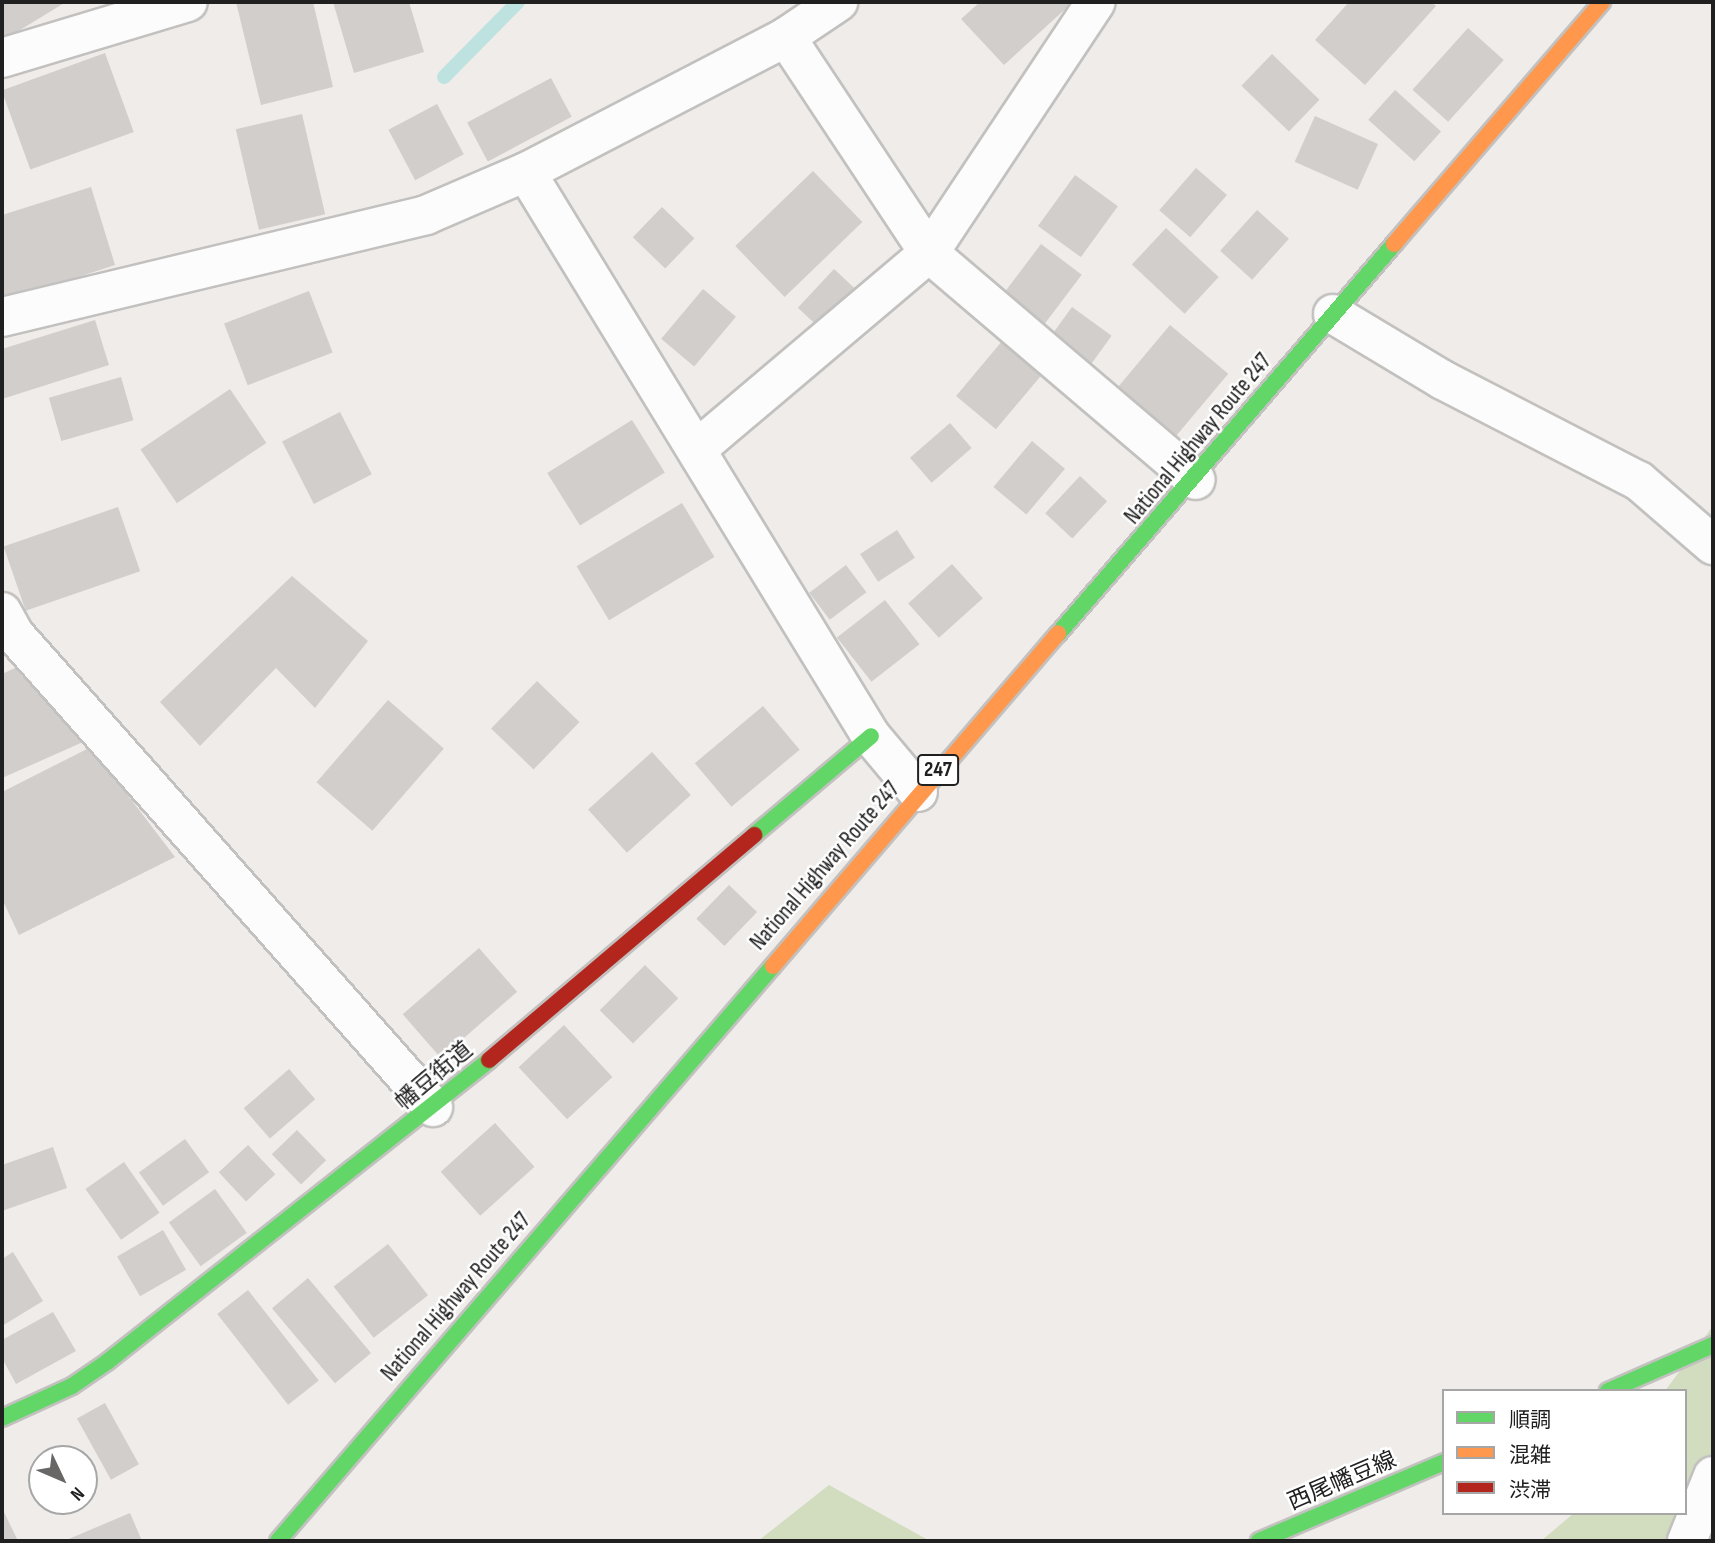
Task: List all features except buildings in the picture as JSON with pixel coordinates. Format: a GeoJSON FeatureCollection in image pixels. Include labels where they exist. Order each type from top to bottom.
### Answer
{"type":"FeatureCollection","features":[{"type":"Feature","properties":{"kind":"main road","name":"National Highway Route 247"},"geometry":{"type":"LineString","coordinates":[[278,1541],[918,792],[1196,480],[1333,314],[1602,2]]}},
{"type":"Feature","properties":{"kind":"main road","name":"幡豆街道"},"geometry":{"type":"LineString","coordinates":[[2,1418],[72,1386],[107,1362],[433,1107],[871,736]]}},
{"type":"Feature","properties":{"kind":"main road"},"geometry":{"type":"LineString","coordinates":[[1613,1389],[1713,1345]]}},
{"type":"Feature","properties":{"kind":"main road","name":"西尾幡豆線"},"geometry":{"type":"LineString","coordinates":[[1259,1541],[1442,1463]]}},
{"type":"Feature","properties":{"kind":"street"},"geometry":{"type":"LineString","coordinates":[[2,58],[188,2]]}},
{"type":"Feature","properties":{"kind":"street"},"geometry":{"type":"LineString","coordinates":[[2,317],[426,215],[526,172],[792,21],[838,2]]}},
{"type":"Feature","properties":{"kind":"street"},"geometry":{"type":"LineString","coordinates":[[697,449],[929,253],[1096,2]]}},
{"type":"Feature","properties":{"kind":"street"},"geometry":{"type":"LineString","coordinates":[[792,21],[929,253],[1196,480]]}},
{"type":"Feature","properties":{"kind":"street"},"geometry":{"type":"LineString","coordinates":[[526,172],[871,736],[918,792]]}},
{"type":"Feature","properties":{"kind":"street"},"geometry":{"type":"LineString","coordinates":[[1333,314],[1443,380],[1639,481],[1713,545]]}},
{"type":"Feature","properties":{"kind":"street"},"geometry":{"type":"LineString","coordinates":[[2,612],[14,634],[433,1107]]}},
{"type":"Feature","properties":{"kind":"street"},"geometry":{"type":"LineString","coordinates":[[1687,1541],[1713,1476]]}},
{"type":"Feature","properties":{"kind":"green space"},"geometry":{"type":"Polygon","coordinates":[[[1713,1326],[1713,1541],[1541,1541],[1572,1515],[1687,1515],[1687,1389],[1666,1389],[1713,1326]]]}},
{"type":"Feature","properties":{"kind":"green space"},"geometry":{"type":"Polygon","coordinates":[[[829,1485],[930,1541],[758,1541],[829,1485]]]}},
{"type":"Feature","properties":{"kind":"waterway"},"geometry":{"type":"LineString","coordinates":[[444,77],[518,2]]}},
{"type":"Feature","properties":{"kind":"traffic: fast"},"geometry":{"type":"LineString","coordinates":[[1058,634],[1394,244]]}},
{"type":"Feature","properties":{"kind":"traffic: fast"},"geometry":{"type":"LineString","coordinates":[[754,835],[871,736]]}},
{"type":"Feature","properties":{"kind":"traffic: fast"},"geometry":{"type":"LineString","coordinates":[[278,1541],[773,966]]}},
{"type":"Feature","properties":{"kind":"traffic: fast"},"geometry":{"type":"LineString","coordinates":[[2,1418],[72,1386],[107,1362],[489,1060]]}},
{"type":"Feature","properties":{"kind":"traffic: fast"},"geometry":{"type":"LineString","coordinates":[[1613,1389],[1713,1345]]}},
{"type":"Feature","properties":{"kind":"traffic: fast"},"geometry":{"type":"LineString","coordinates":[[1259,1541],[1442,1463]]}},
{"type":"Feature","properties":{"kind":"traffic: slow"},"geometry":{"type":"LineString","coordinates":[[1394,244],[1602,2]]}},
{"type":"Feature","properties":{"kind":"traffic: slow"},"geometry":{"type":"LineString","coordinates":[[773,966],[1058,634]]}},
{"type":"Feature","properties":{"kind":"traffic: jam"},"geometry":{"type":"LineString","coordinates":[[489,1060],[754,835]]}}]}
